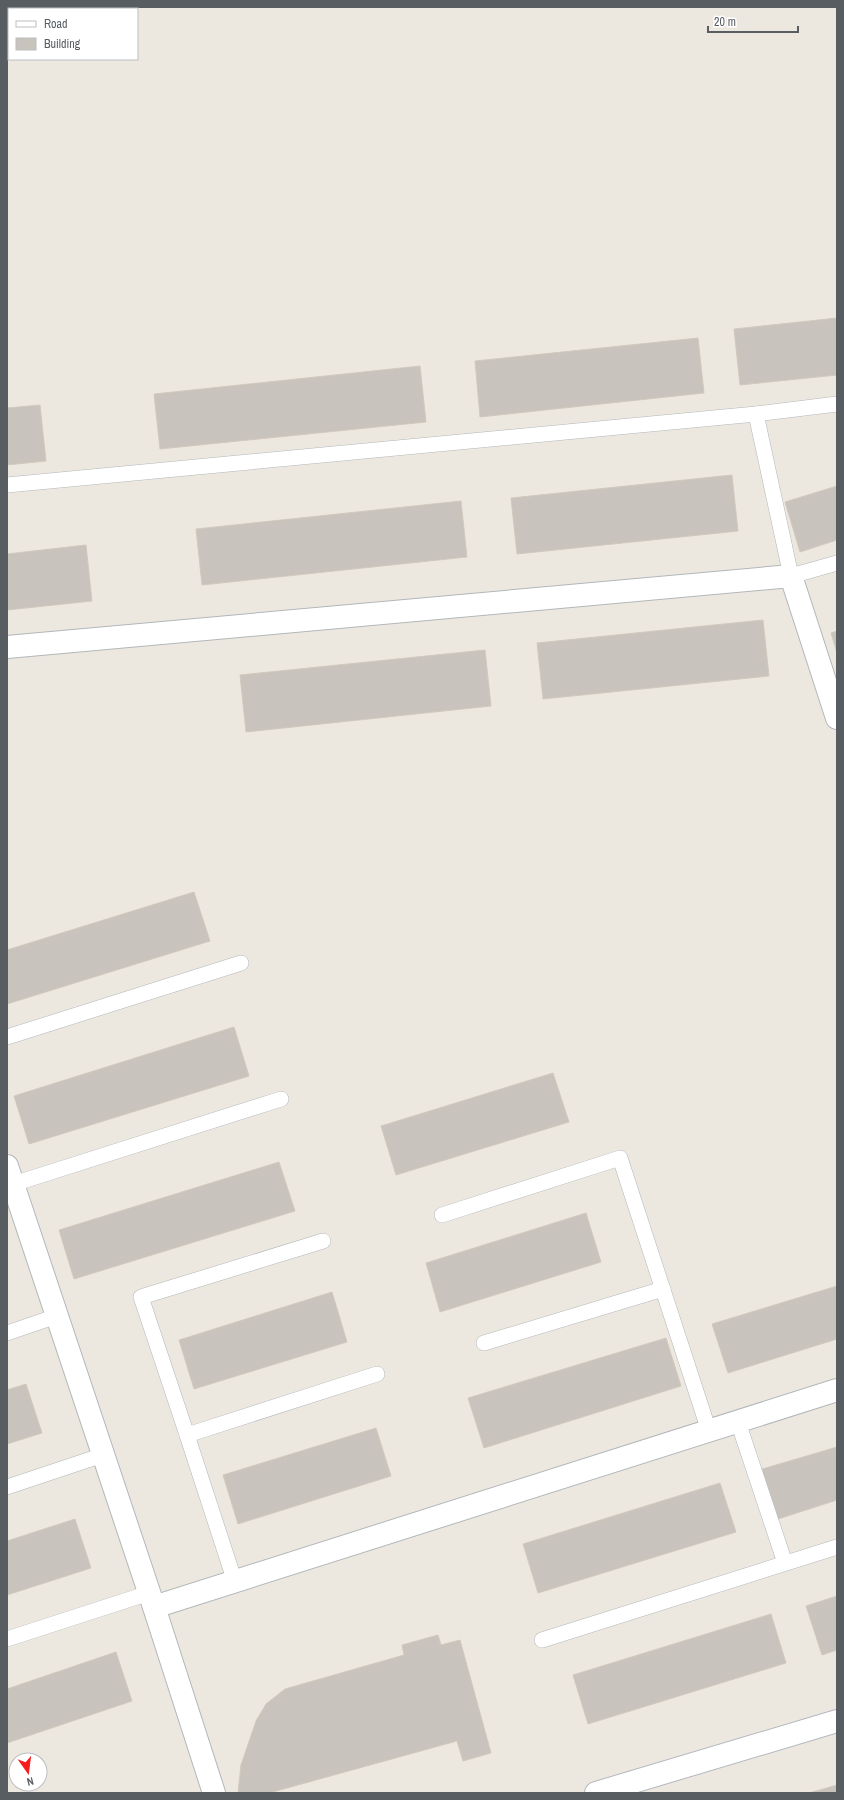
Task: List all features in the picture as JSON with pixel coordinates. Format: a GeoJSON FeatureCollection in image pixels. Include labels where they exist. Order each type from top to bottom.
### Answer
{"type":"FeatureCollection","features":[{"type":"Feature","properties":{"kind":"street"},"geometry":{"type":"LineString","coordinates":[[7,647],[791,576],[837,718]]}},
{"type":"Feature","properties":{"kind":"street"},"geometry":{"type":"LineString","coordinates":[[9,1179],[57,1316],[152,1600],[214,1793]]}},
{"type":"Feature","properties":{"kind":"street"},"geometry":{"type":"LineString","coordinates":[[152,1600],[235,1582],[837,1390]]}},
{"type":"Feature","properties":{"kind":"street"},"geometry":{"type":"LineString","coordinates":[[596,1793],[837,1721]]}},
{"type":"Feature","properties":{"kind":"lane"},"geometry":{"type":"LineString","coordinates":[[7,485],[756,414],[837,404]]}},
{"type":"Feature","properties":{"kind":"lane"},"geometry":{"type":"LineString","coordinates":[[756,414],[791,576],[837,563]]}},
{"type":"Feature","properties":{"kind":"lane"},"geometry":{"type":"LineString","coordinates":[[7,1036],[241,963]]}},
{"type":"Feature","properties":{"kind":"lane"},"geometry":{"type":"LineString","coordinates":[[9,1179],[281,1099]]}},
{"type":"Feature","properties":{"kind":"lane"},"geometry":{"type":"LineString","coordinates":[[442,1215],[620,1158],[709,1431]]}},
{"type":"Feature","properties":{"kind":"lane"},"geometry":{"type":"LineString","coordinates":[[235,1582],[141,1297],[323,1241]]}},
{"type":"Feature","properties":{"kind":"lane"},"geometry":{"type":"LineString","coordinates":[[484,1343],[663,1289]]}},
{"type":"Feature","properties":{"kind":"lane"},"geometry":{"type":"LineString","coordinates":[[7,1333],[57,1316]]}},
{"type":"Feature","properties":{"kind":"lane"},"geometry":{"type":"LineString","coordinates":[[187,1435],[378,1374]]}},
{"type":"Feature","properties":{"kind":"lane"},"geometry":{"type":"LineString","coordinates":[[738,1422],[786,1563]]}},
{"type":"Feature","properties":{"kind":"lane"},"geometry":{"type":"LineString","coordinates":[[7,1487],[103,1455]]}},
{"type":"Feature","properties":{"kind":"lane"},"geometry":{"type":"LineString","coordinates":[[542,1640],[837,1547]]}},
{"type":"Feature","properties":{"kind":"lane"},"geometry":{"type":"LineString","coordinates":[[7,1639],[152,1600]]}},
{"type":"Feature","properties":{"kind":"building"},"geometry":{"type":"Polygon","coordinates":[[[837,318],[837,375],[740,385],[734,329],[837,318]]]}},
{"type":"Feature","properties":{"kind":"building"},"geometry":{"type":"Polygon","coordinates":[[[698,338],[704,393],[480,417],[475,361],[698,338]]]}},
{"type":"Feature","properties":{"kind":"building"},"geometry":{"type":"Polygon","coordinates":[[[420,366],[426,422],[160,449],[154,394],[420,366]]]}},
{"type":"Feature","properties":{"kind":"building"},"geometry":{"type":"Polygon","coordinates":[[[40,405],[46,461],[7,465],[7,408],[40,405]]]}},
{"type":"Feature","properties":{"kind":"building"},"geometry":{"type":"Polygon","coordinates":[[[732,475],[738,531],[517,554],[511,498],[732,475]]]}},
{"type":"Feature","properties":{"kind":"building"},"geometry":{"type":"Polygon","coordinates":[[[837,486],[837,540],[800,552],[785,502],[837,486]]]}},
{"type":"Feature","properties":{"kind":"building"},"geometry":{"type":"Polygon","coordinates":[[[461,501],[467,557],[202,585],[196,529],[461,501]]]}},
{"type":"Feature","properties":{"kind":"building"},"geometry":{"type":"Polygon","coordinates":[[[86,545],[92,601],[7,610],[7,554],[86,545]]]}},
{"type":"Feature","properties":{"kind":"building"},"geometry":{"type":"Polygon","coordinates":[[[763,620],[769,676],[543,699],[537,643],[763,620]]]}},
{"type":"Feature","properties":{"kind":"building"},"geometry":{"type":"Polygon","coordinates":[[[837,631],[837,653],[831,633],[837,631]]]}},
{"type":"Feature","properties":{"kind":"building"},"geometry":{"type":"Polygon","coordinates":[[[485,650],[491,706],[246,732],[240,675],[485,650]]]}},
{"type":"Feature","properties":{"kind":"building"},"geometry":{"type":"Polygon","coordinates":[[[194,892],[210,941],[7,1004],[7,950],[194,892]]]}},
{"type":"Feature","properties":{"kind":"building"},"geometry":{"type":"Polygon","coordinates":[[[234,1027],[249,1076],[29,1144],[14,1096],[234,1027]]]}},
{"type":"Feature","properties":{"kind":"building"},"geometry":{"type":"Polygon","coordinates":[[[553,1073],[569,1122],[396,1175],[381,1126],[553,1073]]]}},
{"type":"Feature","properties":{"kind":"building"},"geometry":{"type":"Polygon","coordinates":[[[279,1162],[295,1211],[74,1279],[59,1230],[279,1162]]]}},
{"type":"Feature","properties":{"kind":"building"},"geometry":{"type":"Polygon","coordinates":[[[586,1213],[601,1262],[440,1312],[426,1263],[586,1213]]]}},
{"type":"Feature","properties":{"kind":"building"},"geometry":{"type":"Polygon","coordinates":[[[837,1286],[837,1339],[728,1373],[712,1324],[837,1286]]]}},
{"type":"Feature","properties":{"kind":"building"},"geometry":{"type":"Polygon","coordinates":[[[332,1292],[347,1342],[194,1389],[179,1340],[332,1292]]]}},
{"type":"Feature","properties":{"kind":"building"},"geometry":{"type":"Polygon","coordinates":[[[666,1338],[681,1386],[484,1448],[468,1398],[666,1338]]]}},
{"type":"Feature","properties":{"kind":"building"},"geometry":{"type":"Polygon","coordinates":[[[26,1384],[42,1433],[7,1444],[7,1390],[26,1384]]]}},
{"type":"Feature","properties":{"kind":"building"},"geometry":{"type":"Polygon","coordinates":[[[376,1428],[391,1476],[238,1524],[223,1475],[376,1428]]]}},
{"type":"Feature","properties":{"kind":"building"},"geometry":{"type":"Polygon","coordinates":[[[837,1447],[837,1500],[775,1520],[759,1470],[837,1447]]]}},
{"type":"Feature","properties":{"kind":"building"},"geometry":{"type":"Polygon","coordinates":[[[720,1483],[736,1532],[538,1593],[523,1544],[720,1483]]]}},
{"type":"Feature","properties":{"kind":"building"},"geometry":{"type":"Polygon","coordinates":[[[75,1519],[91,1568],[7,1595],[7,1541],[75,1519]]]}},
{"type":"Feature","properties":{"kind":"building"},"geometry":{"type":"Polygon","coordinates":[[[837,1596],[837,1650],[822,1655],[806,1606],[837,1596]]]}},
{"type":"Feature","properties":{"kind":"building"},"geometry":{"type":"Polygon","coordinates":[[[771,1614],[786,1663],[588,1724],[573,1675],[771,1614]]]}},
{"type":"Feature","properties":{"kind":"building"},"geometry":{"type":"Polygon","coordinates":[[[438,1635],[441,1645],[460,1640],[491,1753],[463,1761],[457,1741],[269,1793],[238,1793],[241,1765],[256,1721],[266,1704],[285,1689],[404,1655],[402,1645],[438,1635]]]}},
{"type":"Feature","properties":{"kind":"building"},"geometry":{"type":"Polygon","coordinates":[[[116,1652],[132,1701],[7,1743],[7,1689],[116,1652]]]}},
{"type":"Feature","properties":{"kind":"building"},"geometry":{"type":"Polygon","coordinates":[[[837,1785],[837,1793],[809,1793],[837,1785]]]}}]}
